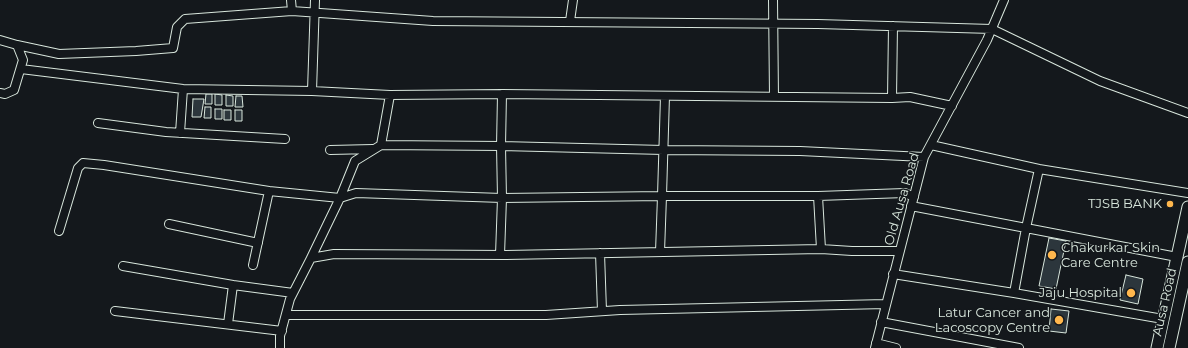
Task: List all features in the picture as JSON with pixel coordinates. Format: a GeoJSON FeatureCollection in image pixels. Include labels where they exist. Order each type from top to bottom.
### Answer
{"type":"FeatureCollection","features":[{"type":"Feature","properties":{"kind":"main road"},"geometry":{"type":"LineString","coordinates":[[1157,348],[1188,207]]}},
{"type":"Feature","properties":{"kind":"main road","name":"Ausa Road"},"geometry":{"type":"LineString","coordinates":[[1168,348],[1186,276],[1188,262]]}},
{"type":"Feature","properties":{"kind":"street"},"geometry":{"type":"LineString","coordinates":[[291,0],[292,11]]}},
{"type":"Feature","properties":{"kind":"street"},"geometry":{"type":"LineString","coordinates":[[312,91],[315,0]]}},
{"type":"Feature","properties":{"kind":"street"},"geometry":{"type":"LineString","coordinates":[[570,21],[572,0]]}},
{"type":"Feature","properties":{"kind":"street"},"geometry":{"type":"LineString","coordinates":[[773,0],[774,97]]}},
{"type":"Feature","properties":{"kind":"street","name":"Old Ausa Road"},"geometry":{"type":"LineString","coordinates":[[875,346],[924,157],[992,29],[1004,0]]}},
{"type":"Feature","properties":{"kind":"street"},"geometry":{"type":"LineString","coordinates":[[0,40],[59,54],[173,48],[177,28],[185,18],[292,11],[433,21],[773,23],[992,29],[1100,81],[1188,114]]}},
{"type":"Feature","properties":{"kind":"street"},"geometry":{"type":"LineString","coordinates":[[892,98],[893,26]]}},
{"type":"Feature","properties":{"kind":"street"},"geometry":{"type":"LineString","coordinates":[[0,93],[5,94],[14,90],[23,60],[17,45]]}},
{"type":"Feature","properties":{"kind":"street"},"geometry":{"type":"LineString","coordinates":[[21,69],[183,89],[312,91],[390,95],[502,94],[910,98],[952,106]]}},
{"type":"Feature","properties":{"kind":"street"},"geometry":{"type":"LineString","coordinates":[[180,133],[183,89]]}},
{"type":"Feature","properties":{"kind":"street"},"geometry":{"type":"LineString","coordinates":[[500,255],[502,198],[502,94]]}},
{"type":"Feature","properties":{"kind":"street"},"geometry":{"type":"LineString","coordinates":[[280,348],[282,331],[293,293],[340,198],[355,161],[377,147],[390,95]]}},
{"type":"Feature","properties":{"kind":"street"},"geometry":{"type":"LineString","coordinates":[[660,252],[665,96]]}},
{"type":"Feature","properties":{"kind":"street"},"geometry":{"type":"LineString","coordinates":[[98,123],[180,133],[285,139]]}},
{"type":"Feature","properties":{"kind":"street"},"geometry":{"type":"LineString","coordinates":[[931,145],[1039,169],[1188,193]]}},
{"type":"Feature","properties":{"kind":"street"},"geometry":{"type":"LineString","coordinates":[[330,150],[377,147],[501,146],[664,150],[800,151],[924,157]]}},
{"type":"Feature","properties":{"kind":"street"},"geometry":{"type":"LineString","coordinates":[[59,231],[78,168],[83,163],[269,191],[340,198],[356,193],[502,198],[818,196],[905,193],[914,197]]}},
{"type":"Feature","properties":{"kind":"street"},"geometry":{"type":"LineString","coordinates":[[1014,293],[1039,169]]}},
{"type":"Feature","properties":{"kind":"street"},"geometry":{"type":"LineString","coordinates":[[253,265],[269,191]]}},
{"type":"Feature","properties":{"kind":"street"},"geometry":{"type":"LineString","coordinates":[[818,196],[821,249]]}},
{"type":"Feature","properties":{"kind":"street"},"geometry":{"type":"LineString","coordinates":[[911,206],[1177,258]]}},
{"type":"Feature","properties":{"kind":"street"},"geometry":{"type":"LineString","coordinates":[[169,224],[258,243]]}},
{"type":"Feature","properties":{"kind":"street"},"geometry":{"type":"LineString","coordinates":[[311,258],[334,254],[500,255],[821,249],[852,251],[899,251]]}},
{"type":"Feature","properties":{"kind":"street"},"geometry":{"type":"LineString","coordinates":[[600,253],[602,311]]}},
{"type":"Feature","properties":{"kind":"street"},"geometry":{"type":"LineString","coordinates":[[124,266],[233,285],[293,293]]}},
{"type":"Feature","properties":{"kind":"street"},"geometry":{"type":"LineString","coordinates":[[893,274],[1163,319]]}},
{"type":"Feature","properties":{"kind":"street"},"geometry":{"type":"LineString","coordinates":[[228,324],[233,285]]}},
{"type":"Feature","properties":{"kind":"street"},"geometry":{"type":"LineString","coordinates":[[286,315],[546,316],[602,311],[715,307],[886,304]]}},
{"type":"Feature","properties":{"kind":"street"},"geometry":{"type":"LineString","coordinates":[[116,311],[282,331]]}},
{"type":"Feature","properties":{"kind":"street"},"geometry":{"type":"LineString","coordinates":[[881,322],[1019,348]]}},
{"type":"Feature","properties":{"kind":"street"},"geometry":{"type":"LineString","coordinates":[[875,346],[896,348]]}},
{"type":"Feature","properties":{"kind":"building"},"geometry":{"type":"Polygon","coordinates":[[[206,94],[212,94],[212,104],[205,104],[206,94]]]}},
{"type":"Feature","properties":{"kind":"building"},"geometry":{"type":"Polygon","coordinates":[[[215,94],[222,95],[222,105],[215,105],[215,94]]]}},
{"type":"Feature","properties":{"kind":"building"},"geometry":{"type":"Polygon","coordinates":[[[226,95],[233,96],[233,106],[226,106],[226,95]]]}},
{"type":"Feature","properties":{"kind":"building"},"geometry":{"type":"Polygon","coordinates":[[[236,96],[242,96],[243,107],[235,107],[236,96]]]}},
{"type":"Feature","properties":{"kind":"building"},"geometry":{"type":"Polygon","coordinates":[[[193,99],[204,99],[201,117],[192,117],[193,99]]]}},
{"type":"Feature","properties":{"kind":"building"},"geometry":{"type":"Polygon","coordinates":[[[205,107],[211,107],[211,118],[204,118],[205,107]]]}},
{"type":"Feature","properties":{"kind":"building"},"geometry":{"type":"Polygon","coordinates":[[[215,109],[222,109],[222,119],[215,119],[215,109]]]}},
{"type":"Feature","properties":{"kind":"building"},"geometry":{"type":"Polygon","coordinates":[[[224,110],[231,110],[231,120],[224,120],[224,110]]]}},
{"type":"Feature","properties":{"kind":"building"},"geometry":{"type":"Polygon","coordinates":[[[235,110],[242,110],[242,121],[235,121],[235,110]]]}},
{"type":"Feature","properties":{"kind":"building"},"geometry":{"type":"Polygon","coordinates":[[[1049,238],[1066,241],[1056,289],[1039,286],[1049,238]]]}},
{"type":"Feature","properties":{"kind":"building"},"geometry":{"type":"Polygon","coordinates":[[[1126,275],[1143,279],[1138,304],[1120,300],[1126,275]]]}},
{"type":"Feature","properties":{"kind":"building"},"geometry":{"type":"Polygon","coordinates":[[[1051,309],[1069,311],[1066,333],[1049,331],[1051,309]]]}},
{"type":"Feature","properties":{"kind":"place","name":"TJSB BANK"},"geometry":{"type":"Point","coordinates":[1170,204]}},
{"type":"Feature","properties":{"kind":"place","name":"Chakurkar Skin Care Centre"},"geometry":{"type":"Point","coordinates":[1052,255]}},
{"type":"Feature","properties":{"kind":"place","name":"Jaju Hospital"},"geometry":{"type":"Point","coordinates":[1131,293]}},
{"type":"Feature","properties":{"kind":"place","name":"Latur Cancer and Lacoscopy Centre"},"geometry":{"type":"Point","coordinates":[1059,320]}}]}
